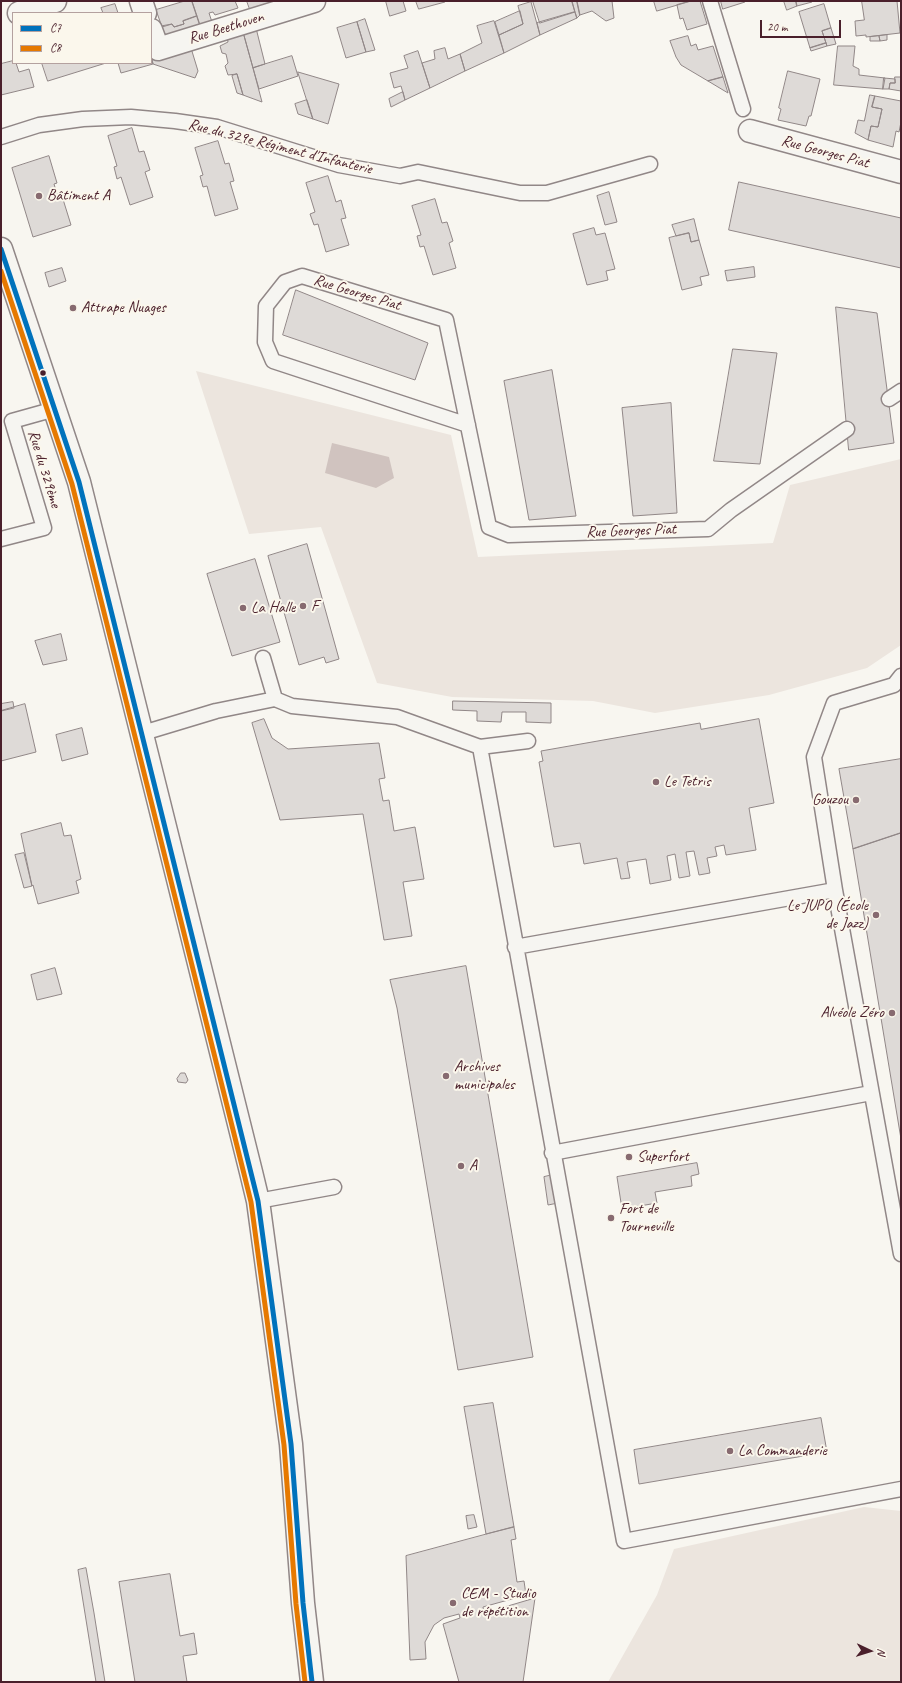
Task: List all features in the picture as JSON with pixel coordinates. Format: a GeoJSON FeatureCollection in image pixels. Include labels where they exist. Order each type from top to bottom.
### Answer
{"type":"FeatureCollection","features":[{"type":"Feature","properties":{"kind":"street"},"geometry":{"type":"LineString","coordinates":[[22,12],[55,1]]}},
{"type":"Feature","properties":{"kind":"street"},"geometry":{"type":"LineString","coordinates":[[141,1],[145,12]]}},
{"type":"Feature","properties":{"kind":"street","name":"Rue Beethoven"},"geometry":{"type":"LineString","coordinates":[[152,33],[158,49],[314,1]]}},
{"type":"Feature","properties":{"kind":"street"},"geometry":{"type":"LineString","coordinates":[[1,19],[12,15]]}},
{"type":"Feature","properties":{"kind":"street","name":"Rue Georges Piat"},"geometry":{"type":"LineString","coordinates":[[750,131],[901,172]]}},
{"type":"Feature","properties":{"kind":"street"},"geometry":{"type":"LineString","coordinates":[[1,249],[80,482],[258,1201],[291,1444],[303,1603],[312,1682]]}},
{"type":"Feature","properties":{"kind":"lane"},"geometry":{"type":"LineString","coordinates":[[710,1],[743,109]]}},
{"type":"Feature","properties":{"kind":"lane","name":"Rue du 329e Régiment d'Infanterie"},"geometry":{"type":"LineString","coordinates":[[1,137],[39,126],[83,119],[131,117],[175,121],[217,127],[339,165],[400,176],[418,172],[520,193],[547,193],[650,164]]}},
{"type":"Feature","properties":{"kind":"lane","name":"Rue Georges Piat"},"geometry":{"type":"LineString","coordinates":[[468,425],[273,361],[265,342],[266,306],[285,282],[302,276],[446,320],[468,425],[489,527],[509,535],[708,528],[731,510],[847,429]]}},
{"type":"Feature","properties":{"kind":"lane"},"geometry":{"type":"LineString","coordinates":[[889,400],[901,391]]}},
{"type":"Feature","properties":{"kind":"lane","name":"Rue du 329ème"},"geometry":{"type":"LineString","coordinates":[[1,539],[44,528],[12,421],[55,409]]}},
{"type":"Feature","properties":{"kind":"lane"},"geometry":{"type":"LineString","coordinates":[[263,658],[275,699]]}},
{"type":"Feature","properties":{"kind":"lane"},"geometry":{"type":"LineString","coordinates":[[901,676],[894,685],[834,703],[814,757],[835,890],[901,1254]]}},
{"type":"Feature","properties":{"kind":"lane"},"geometry":{"type":"LineString","coordinates":[[143,733],[216,711],[275,699],[292,706],[397,717],[480,747],[528,741]]}},
{"type":"Feature","properties":{"kind":"lane"},"geometry":{"type":"LineString","coordinates":[[480,747],[552,1152],[624,1541],[901,1489]]}},
{"type":"Feature","properties":{"kind":"lane"},"geometry":{"type":"LineString","coordinates":[[515,947],[835,890]]}},
{"type":"Feature","properties":{"kind":"lane"},"geometry":{"type":"LineString","coordinates":[[552,1152],[871,1093]]}},
{"type":"Feature","properties":{"kind":"lane"},"geometry":{"type":"LineString","coordinates":[[258,1201],[334,1187]]}},
{"type":"Feature","properties":{"kind":"shaded area"},"geometry":{"type":"Polygon","coordinates":[[[196,371],[451,435],[478,557],[773,543],[790,485],[901,459],[901,645],[867,668],[769,695],[655,713],[593,701],[452,697],[377,683],[321,527],[249,534],[196,371]]]}},
{"type":"Feature","properties":{"kind":"shaded area"},"geometry":{"type":"Polygon","coordinates":[[[332,443],[389,457],[394,478],[376,488],[325,473],[332,443]]]}},
{"type":"Feature","properties":{"kind":"shaded area"},"geometry":{"type":"Polygon","coordinates":[[[864,1507],[901,1511],[901,1682],[608,1682],[657,1595],[674,1549],[864,1507]]]}},
{"type":"Feature","properties":{"kind":"building"},"geometry":{"type":"Polygon","coordinates":[[[185,1],[192,1],[197,16],[183,21],[184,24],[174,27],[172,24],[162,27],[156,10],[185,1]]]}},
{"type":"Feature","properties":{"kind":"building"},"geometry":{"type":"Polygon","coordinates":[[[192,1],[235,1],[238,8],[215,15],[213,12],[209,13],[213,25],[201,28],[192,1]]]}},
{"type":"Feature","properties":{"kind":"building"},"geometry":{"type":"Polygon","coordinates":[[[247,1],[278,1],[251,12],[247,1]]]}},
{"type":"Feature","properties":{"kind":"building"},"geometry":{"type":"Polygon","coordinates":[[[386,1],[403,1],[406,11],[390,16],[386,1]]]}},
{"type":"Feature","properties":{"kind":"building"},"geometry":{"type":"Polygon","coordinates":[[[416,1],[445,1],[445,2],[419,9],[416,1]]]}},
{"type":"Feature","properties":{"kind":"building"},"geometry":{"type":"Polygon","coordinates":[[[533,1],[572,1],[575,12],[540,23],[533,1]]]}},
{"type":"Feature","properties":{"kind":"building"},"geometry":{"type":"Polygon","coordinates":[[[572,1],[577,1],[580,15],[577,18],[572,1]]]}},
{"type":"Feature","properties":{"kind":"building"},"geometry":{"type":"Polygon","coordinates":[[[577,1],[612,1],[614,18],[606,21],[592,11],[580,15],[577,1]]]}},
{"type":"Feature","properties":{"kind":"building"},"geometry":{"type":"Polygon","coordinates":[[[654,1],[691,1],[657,11],[654,1]]]}},
{"type":"Feature","properties":{"kind":"building"},"geometry":{"type":"Polygon","coordinates":[[[691,1],[700,1],[707,24],[687,30],[683,18],[680,19],[677,5],[691,1]]]}},
{"type":"Feature","properties":{"kind":"building"},"geometry":{"type":"Polygon","coordinates":[[[721,1],[745,1],[745,2],[723,9],[721,1]]]}},
{"type":"Feature","properties":{"kind":"building"},"geometry":{"type":"Polygon","coordinates":[[[784,1],[796,1],[797,6],[787,10],[784,1]]]}},
{"type":"Feature","properties":{"kind":"building"},"geometry":{"type":"Polygon","coordinates":[[[796,1],[812,1],[812,2],[797,6],[796,1]]]}},
{"type":"Feature","properties":{"kind":"building"},"geometry":{"type":"Polygon","coordinates":[[[862,1],[897,1],[900,33],[866,37],[866,35],[856,36],[855,21],[864,20],[862,1]]]}},
{"type":"Feature","properties":{"kind":"building"},"geometry":{"type":"Polygon","coordinates":[[[531,2],[540,35],[504,53],[499,35],[523,24],[518,6],[531,2]]]}},
{"type":"Feature","properties":{"kind":"building"},"geometry":{"type":"Polygon","coordinates":[[[115,4],[118,12],[103,12],[101,8],[115,4]]]}},
{"type":"Feature","properties":{"kind":"building"},"geometry":{"type":"Polygon","coordinates":[[[824,4],[831,28],[822,31],[826,43],[810,48],[799,12],[824,4]]]}},
{"type":"Feature","properties":{"kind":"building"},"geometry":{"type":"Polygon","coordinates":[[[520,11],[523,24],[499,35],[495,22],[520,11]]]}},
{"type":"Feature","properties":{"kind":"building"},"geometry":{"type":"Polygon","coordinates":[[[575,12],[577,18],[540,35],[537,23],[575,12]]]}},
{"type":"Feature","properties":{"kind":"building"},"geometry":{"type":"Polygon","coordinates":[[[197,16],[201,28],[168,39],[160,34],[161,26],[172,24],[174,27],[184,24],[183,21],[197,16]]]}},
{"type":"Feature","properties":{"kind":"building"},"geometry":{"type":"Polygon","coordinates":[[[365,19],[375,50],[366,52],[357,22],[365,19]]]}},
{"type":"Feature","properties":{"kind":"building"},"geometry":{"type":"Polygon","coordinates":[[[494,21],[504,53],[465,71],[460,54],[482,43],[477,26],[494,21]]]}},
{"type":"Feature","properties":{"kind":"building"},"geometry":{"type":"Polygon","coordinates":[[[357,22],[366,52],[346,58],[337,28],[357,22]]]}},
{"type":"Feature","properties":{"kind":"building"},"geometry":{"type":"Polygon","coordinates":[[[256,28],[265,64],[253,68],[243,32],[256,28]]]}},
{"type":"Feature","properties":{"kind":"building"},"geometry":{"type":"Polygon","coordinates":[[[831,28],[836,44],[827,46],[822,31],[831,28]]]}},
{"type":"Feature","properties":{"kind":"building"},"geometry":{"type":"Polygon","coordinates":[[[243,32],[262,102],[243,95],[237,74],[228,75],[225,66],[228,63],[226,54],[222,53],[220,46],[228,42],[227,37],[243,32]]]}},
{"type":"Feature","properties":{"kind":"building"},"geometry":{"type":"Polygon","coordinates":[[[887,35],[887,40],[880,41],[879,36],[887,35]]]}},
{"type":"Feature","properties":{"kind":"building"},"geometry":{"type":"Polygon","coordinates":[[[688,36],[691,46],[696,44],[698,50],[713,46],[723,77],[708,81],[681,65],[676,57],[670,41],[688,36]]]}},
{"type":"Feature","properties":{"kind":"building"},"geometry":{"type":"Polygon","coordinates":[[[879,36],[880,41],[870,41],[870,37],[879,36]]]}},
{"type":"Feature","properties":{"kind":"building"},"geometry":{"type":"Polygon","coordinates":[[[826,43],[827,46],[811,51],[810,48],[826,43]]]}},
{"type":"Feature","properties":{"kind":"building"},"geometry":{"type":"Polygon","coordinates":[[[838,46],[855,46],[853,66],[859,69],[859,75],[885,78],[883,89],[834,85],[838,46]]]}},
{"type":"Feature","properties":{"kind":"building"},"geometry":{"type":"Polygon","coordinates":[[[191,48],[198,71],[195,78],[153,64],[152,60],[191,48]]]}},
{"type":"Feature","properties":{"kind":"building"},"geometry":{"type":"Polygon","coordinates":[[[445,48],[448,59],[460,54],[465,71],[430,88],[422,63],[435,59],[434,51],[445,48]]]}},
{"type":"Feature","properties":{"kind":"building"},"geometry":{"type":"Polygon","coordinates":[[[418,51],[430,88],[405,100],[401,86],[394,88],[390,73],[408,68],[404,56],[418,51]]]}},
{"type":"Feature","properties":{"kind":"building"},"geometry":{"type":"Polygon","coordinates":[[[292,56],[298,76],[259,89],[253,68],[292,56]]]}},
{"type":"Feature","properties":{"kind":"building"},"geometry":{"type":"Polygon","coordinates":[[[152,60],[153,64],[121,73],[118,64],[152,64],[152,60]]]}},
{"type":"Feature","properties":{"kind":"building"},"geometry":{"type":"Polygon","coordinates":[[[12,61],[12,64],[16,64],[19,72],[29,69],[34,87],[1,95],[1,64],[12,61]]]}},
{"type":"Feature","properties":{"kind":"building"},"geometry":{"type":"Polygon","coordinates":[[[42,64],[103,64],[48,81],[42,64]]]}},
{"type":"Feature","properties":{"kind":"building"},"geometry":{"type":"Polygon","coordinates":[[[788,71],[820,79],[811,116],[809,116],[806,126],[778,120],[781,109],[779,108],[788,71]]]}},
{"type":"Feature","properties":{"kind":"building"},"geometry":{"type":"Polygon","coordinates":[[[298,72],[339,84],[328,124],[313,119],[298,72]]]}},
{"type":"Feature","properties":{"kind":"building"},"geometry":{"type":"Polygon","coordinates":[[[237,74],[243,95],[237,93],[232,76],[237,74]]]}},
{"type":"Feature","properties":{"kind":"building"},"geometry":{"type":"Polygon","coordinates":[[[723,77],[728,93],[708,81],[723,77]]]}},
{"type":"Feature","properties":{"kind":"building"},"geometry":{"type":"Polygon","coordinates":[[[895,77],[901,77],[901,91],[889,89],[890,83],[895,83],[895,77]]]}},
{"type":"Feature","properties":{"kind":"building"},"geometry":{"type":"Polygon","coordinates":[[[884,78],[895,79],[895,83],[890,83],[889,89],[883,89],[884,78]]]}},
{"type":"Feature","properties":{"kind":"building"},"geometry":{"type":"Polygon","coordinates":[[[403,92],[405,100],[391,107],[389,99],[403,92]]]}},
{"type":"Feature","properties":{"kind":"building"},"geometry":{"type":"Polygon","coordinates":[[[870,95],[875,96],[872,107],[882,109],[878,127],[871,126],[868,140],[855,133],[858,120],[864,121],[870,95]]]}},
{"type":"Feature","properties":{"kind":"building"},"geometry":{"type":"Polygon","coordinates":[[[875,96],[901,101],[901,122],[899,132],[896,131],[893,147],[868,140],[871,126],[878,127],[882,109],[872,107],[875,96]]]}},
{"type":"Feature","properties":{"kind":"building"},"geometry":{"type":"Polygon","coordinates":[[[307,100],[313,119],[298,114],[295,104],[307,100]]]}},
{"type":"Feature","properties":{"kind":"building"},"geometry":{"type":"Polygon","coordinates":[[[132,128],[139,152],[144,151],[150,170],[145,172],[153,197],[130,205],[121,177],[117,179],[114,167],[117,166],[108,136],[132,128]]]}},
{"type":"Feature","properties":{"kind":"building"},"geometry":{"type":"Polygon","coordinates":[[[218,141],[225,164],[229,163],[234,181],[230,182],[238,209],[215,216],[207,186],[203,187],[200,176],[203,175],[195,148],[218,141]]]}},
{"type":"Feature","properties":{"kind":"building","name":"Bâtiment A"},"geometry":{"type":"Polygon","coordinates":[[[49,156],[57,183],[54,184],[58,197],[62,196],[71,225],[33,237],[12,168],[49,156]]]}},
{"type":"Feature","properties":{"kind":"building"},"geometry":{"type":"Polygon","coordinates":[[[328,176],[336,202],[341,200],[346,218],[341,219],[349,245],[326,252],[318,224],[314,225],[310,214],[315,212],[306,183],[328,176]]]}},
{"type":"Feature","properties":{"kind":"building"},"geometry":{"type":"Polygon","coordinates":[[[739,182],[901,218],[901,268],[729,230],[739,182]]]}},
{"type":"Feature","properties":{"kind":"building"},"geometry":{"type":"Polygon","coordinates":[[[609,192],[617,222],[605,225],[597,196],[609,192]]]}},
{"type":"Feature","properties":{"kind":"building"},"geometry":{"type":"Polygon","coordinates":[[[435,199],[442,223],[447,222],[453,241],[449,243],[456,268],[433,275],[424,246],[420,247],[417,236],[421,235],[412,206],[435,199]]]}},
{"type":"Feature","properties":{"kind":"building"},"geometry":{"type":"Polygon","coordinates":[[[694,219],[699,240],[691,242],[689,233],[676,236],[672,225],[694,219]]]}},
{"type":"Feature","properties":{"kind":"building"},"geometry":{"type":"Polygon","coordinates":[[[594,228],[596,235],[605,233],[615,269],[606,271],[608,280],[587,285],[573,234],[594,228]]]}},
{"type":"Feature","properties":{"kind":"building"},"geometry":{"type":"Polygon","coordinates":[[[689,233],[691,242],[699,240],[709,275],[700,277],[702,285],[682,290],[669,238],[689,233]]]}},
{"type":"Feature","properties":{"kind":"building"},"geometry":{"type":"Polygon","coordinates":[[[754,267],[755,277],[727,281],[725,271],[754,267]]]}},
{"type":"Feature","properties":{"kind":"building"},"geometry":{"type":"Polygon","coordinates":[[[62,268],[66,281],[49,287],[45,273],[62,268]]]}},
{"type":"Feature","properties":{"kind":"building"},"geometry":{"type":"Polygon","coordinates":[[[296,290],[428,343],[415,380],[283,335],[296,290]]]}},
{"type":"Feature","properties":{"kind":"building"},"geometry":{"type":"Polygon","coordinates":[[[836,307],[877,313],[894,443],[849,450],[836,307]]]}},
{"type":"Feature","properties":{"kind":"building"},"geometry":{"type":"Polygon","coordinates":[[[733,349],[777,353],[760,464],[714,461],[733,349]]]}},
{"type":"Feature","properties":{"kind":"building"},"geometry":{"type":"Polygon","coordinates":[[[552,370],[576,516],[529,520],[504,381],[552,370]]]}},
{"type":"Feature","properties":{"kind":"building"},"geometry":{"type":"Polygon","coordinates":[[[671,403],[677,513],[633,516],[622,408],[671,403]]]}},
{"type":"Feature","properties":{"kind":"building","name":"F"},"geometry":{"type":"Polygon","coordinates":[[[307,544],[339,659],[326,663],[324,657],[299,665],[268,556],[307,544]]]}},
{"type":"Feature","properties":{"kind":"building","name":"La Halle"},"geometry":{"type":"Polygon","coordinates":[[[255,559],[280,642],[232,656],[207,574],[255,559]]]}},
{"type":"Feature","properties":{"kind":"building"},"geometry":{"type":"Polygon","coordinates":[[[61,634],[67,660],[43,665],[35,641],[61,634]]]}},
{"type":"Feature","properties":{"kind":"building"},"geometry":{"type":"Polygon","coordinates":[[[453,701],[551,703],[551,723],[526,722],[526,712],[502,712],[501,722],[477,721],[477,711],[453,710],[453,701]]]}},
{"type":"Feature","properties":{"kind":"building"},"geometry":{"type":"Polygon","coordinates":[[[13,702],[14,708],[1,711],[1,704],[13,702]]]}},
{"type":"Feature","properties":{"kind":"building"},"geometry":{"type":"Polygon","coordinates":[[[25,704],[36,752],[1,761],[1,711],[25,704]]]}},
{"type":"Feature","properties":{"kind":"building"},"geometry":{"type":"Polygon","coordinates":[[[264,719],[272,738],[288,749],[379,743],[385,778],[379,779],[383,801],[389,800],[394,831],[415,827],[424,879],[403,882],[412,936],[384,940],[363,814],[280,820],[252,723],[264,719]]]}},
{"type":"Feature","properties":{"kind":"building","name":"Le Tetris"},"geometry":{"type":"Polygon","coordinates":[[[759,719],[774,803],[749,808],[756,850],[726,855],[724,845],[715,847],[717,856],[707,858],[710,873],[699,875],[694,851],[686,852],[690,876],[679,878],[675,854],[667,856],[671,880],[650,884],[646,859],[627,862],[630,878],[621,879],[617,858],[584,864],[580,843],[554,847],[539,762],[543,761],[541,751],[700,723],[701,729],[759,719]]]}},
{"type":"Feature","properties":{"kind":"building"},"geometry":{"type":"Polygon","coordinates":[[[82,728],[88,754],[62,761],[56,735],[82,728]]]}},
{"type":"Feature","properties":{"kind":"building"},"geometry":{"type":"Polygon","coordinates":[[[901,759],[901,833],[853,849],[839,769],[901,759]]]}},
{"type":"Feature","properties":{"kind":"building"},"geometry":{"type":"Polygon","coordinates":[[[61,823],[64,836],[71,835],[81,879],[76,881],[79,893],[38,904],[33,885],[32,886],[21,834],[61,823]]]}},
{"type":"Feature","properties":{"kind":"building"},"geometry":{"type":"Polygon","coordinates":[[[901,833],[901,1139],[853,849],[901,833]]]}},
{"type":"Feature","properties":{"kind":"building"},"geometry":{"type":"Polygon","coordinates":[[[24,853],[32,886],[24,888],[15,855],[24,853]]]}},
{"type":"Feature","properties":{"kind":"building","name":"A"},"geometry":{"type":"Polygon","coordinates":[[[466,966],[533,1357],[458,1370],[397,1008],[390,980],[466,966]]]}},
{"type":"Feature","properties":{"kind":"building"},"geometry":{"type":"Polygon","coordinates":[[[55,968],[62,994],[37,1000],[31,975],[55,968]]]}},
{"type":"Feature","properties":{"kind":"building"},"geometry":{"type":"Polygon","coordinates":[[[181,1073],[185,1073],[188,1080],[186,1083],[178,1082],[177,1079],[181,1073]]]}},
{"type":"Feature","properties":{"kind":"building"},"geometry":{"type":"Polygon","coordinates":[[[697,1163],[699,1174],[691,1176],[692,1186],[655,1192],[657,1203],[622,1209],[617,1177],[697,1163]]]}},
{"type":"Feature","properties":{"kind":"building"},"geometry":{"type":"Polygon","coordinates":[[[553,1175],[558,1203],[548,1205],[544,1177],[553,1175]]]}},
{"type":"Feature","properties":{"kind":"building"},"geometry":{"type":"Polygon","coordinates":[[[493,1403],[514,1527],[486,1534],[464,1407],[493,1403]]]}},
{"type":"Feature","properties":{"kind":"building","name":"La Commanderie"},"geometry":{"type":"Polygon","coordinates":[[[821,1418],[827,1452],[639,1484],[634,1450],[821,1418]]]}},
{"type":"Feature","properties":{"kind":"building"},"geometry":{"type":"Polygon","coordinates":[[[474,1515],[477,1527],[468,1529],[466,1516],[474,1515]]]}},
{"type":"Feature","properties":{"kind":"building","name":"CEM - Studio de répétition"},"geometry":{"type":"Polygon","coordinates":[[[514,1527],[516,1539],[511,1540],[517,1582],[524,1581],[526,1595],[483,1607],[484,1613],[535,1598],[523,1682],[459,1682],[443,1624],[460,1618],[459,1614],[444,1618],[434,1625],[425,1642],[426,1659],[410,1660],[406,1556],[514,1527]]]}},
{"type":"Feature","properties":{"kind":"building"},"geometry":{"type":"Polygon","coordinates":[[[86,1568],[105,1682],[96,1682],[78,1570],[86,1568]]]}},
{"type":"Feature","properties":{"kind":"building"},"geometry":{"type":"Polygon","coordinates":[[[170,1574],[180,1636],[194,1633],[197,1654],[183,1656],[187,1682],[135,1682],[119,1582],[170,1574]]]}},
{"type":"Feature","properties":{"kind":"transit line","name":"C7"},"geometry":{"type":"LineString","coordinates":[[1,249],[79,482],[258,1201],[291,1444],[303,1603],[312,1682]]}},
{"type":"Feature","properties":{"kind":"transit line","name":"C8"},"geometry":{"type":"LineString","coordinates":[[1,271],[72,484],[251,1202],[284,1445],[296,1604],[305,1682]]}},
{"type":"Feature","properties":{"kind":"place","name":"Bâtiment A"},"geometry":{"type":"Point","coordinates":[39,196]}},
{"type":"Feature","properties":{"kind":"place","name":"Attrape Nuages"},"geometry":{"type":"Point","coordinates":[73,308]}},
{"type":"Feature","properties":{"kind":"place","name":"F"},"geometry":{"type":"Point","coordinates":[303,606]}},
{"type":"Feature","properties":{"kind":"place","name":"La Halle"},"geometry":{"type":"Point","coordinates":[243,608]}},
{"type":"Feature","properties":{"kind":"place","name":"Le Tetris"},"geometry":{"type":"Point","coordinates":[656,782]}},
{"type":"Feature","properties":{"kind":"place","name":"Gouzou"},"geometry":{"type":"Point","coordinates":[856,800]}},
{"type":"Feature","properties":{"kind":"place","name":"Le JUPO (École de Jazz)"},"geometry":{"type":"Point","coordinates":[876,915]}},
{"type":"Feature","properties":{"kind":"place","name":"Alvéole Zéro"},"geometry":{"type":"Point","coordinates":[892,1013]}},
{"type":"Feature","properties":{"kind":"place","name":"Archives municipales"},"geometry":{"type":"Point","coordinates":[446,1076]}},
{"type":"Feature","properties":{"kind":"place","name":"Superfort"},"geometry":{"type":"Point","coordinates":[629,1157]}},
{"type":"Feature","properties":{"kind":"place","name":"A"},"geometry":{"type":"Point","coordinates":[461,1166]}},
{"type":"Feature","properties":{"kind":"place","name":"Fort de Tourneville"},"geometry":{"type":"Point","coordinates":[611,1218]}},
{"type":"Feature","properties":{"kind":"place","name":"La Commanderie"},"geometry":{"type":"Point","coordinates":[730,1451]}},
{"type":"Feature","properties":{"kind":"place","name":"CEM - Studio de répétition"},"geometry":{"type":"Point","coordinates":[453,1603]}}]}
